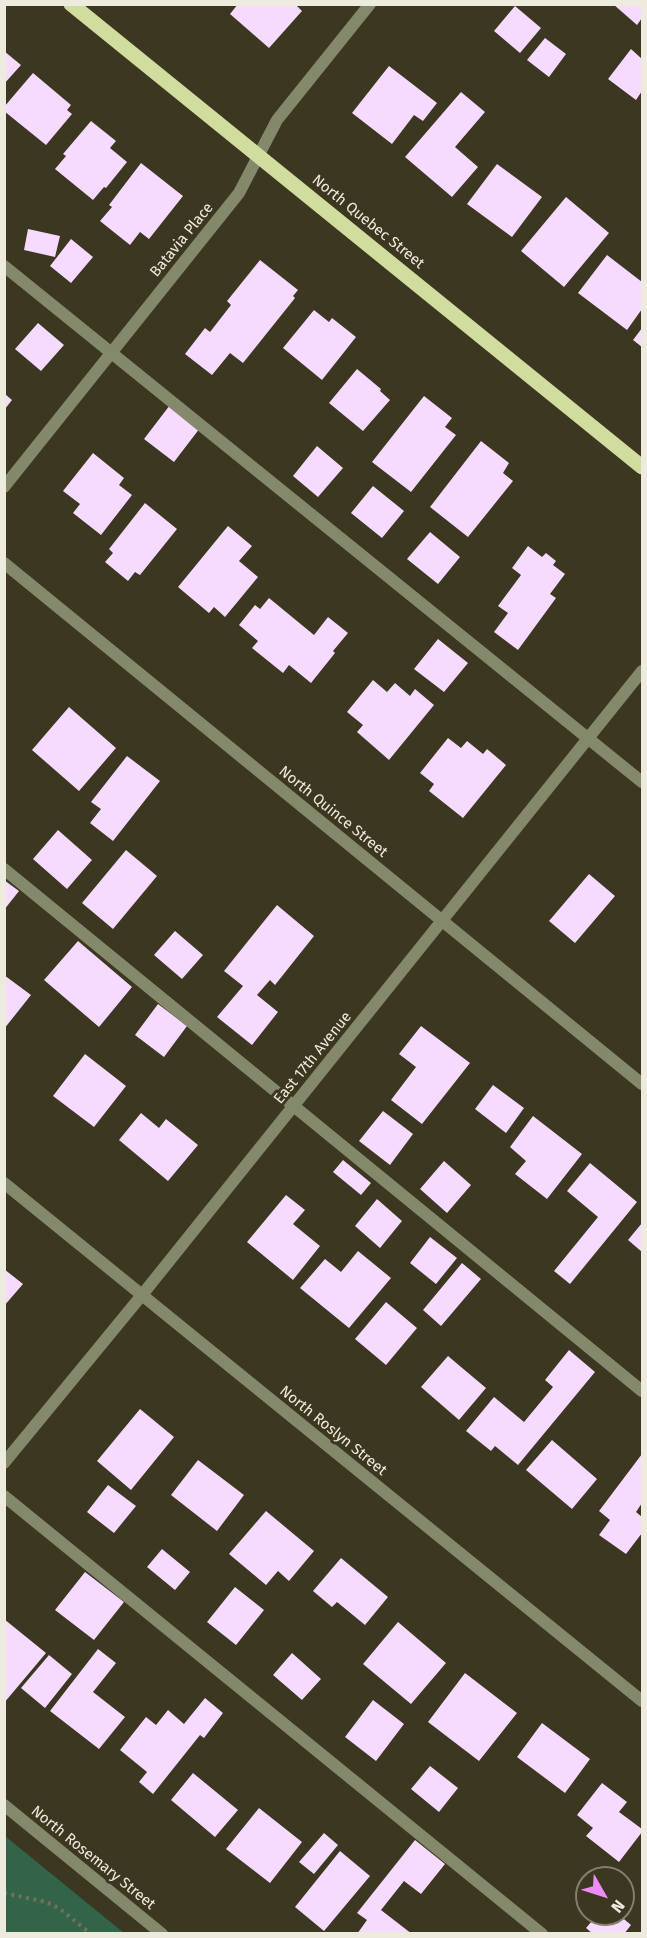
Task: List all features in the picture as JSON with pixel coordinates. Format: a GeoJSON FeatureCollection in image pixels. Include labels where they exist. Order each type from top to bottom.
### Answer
{"type":"FeatureCollection","features":[{"type":"Feature","properties":{"kind":"main road","name":"North Quebec Street"},"geometry":{"type":"LineString","coordinates":[[70,4],[642,467]]}},
{"type":"Feature","properties":{"kind":"street","name":"Batavia Place"},"geometry":{"type":"LineString","coordinates":[[4,487],[239,193],[277,120],[370,4]]}},
{"type":"Feature","properties":{"kind":"street"},"geometry":{"type":"LineString","coordinates":[[4,266],[642,782]]}},
{"type":"Feature","properties":{"kind":"street","name":"North Quince Street"},"geometry":{"type":"LineString","coordinates":[[4,563],[642,1084]]}},
{"type":"Feature","properties":{"kind":"street","name":"East 17th Avenue"},"geometry":{"type":"LineString","coordinates":[[4,1463],[142,1295],[642,671]]}},
{"type":"Feature","properties":{"kind":"street"},"geometry":{"type":"LineString","coordinates":[[4,869],[642,1391]]}},
{"type":"Feature","properties":{"kind":"street","name":"North Roslyn Street"},"geometry":{"type":"LineString","coordinates":[[4,1183],[642,1701]]}},
{"type":"Feature","properties":{"kind":"street"},"geometry":{"type":"LineString","coordinates":[[4,1496],[542,1934]]}},
{"type":"Feature","properties":{"kind":"street","name":"North Rosemary Street"},"geometry":{"type":"LineString","coordinates":[[4,1805],[162,1934]]}},
{"type":"Feature","properties":{"kind":"path"},"geometry":{"type":"LineString","coordinates":[[4,1893],[46,1902],[72,1917],[92,1934]]}},
{"type":"Feature","properties":{"kind":"green space"},"geometry":{"type":"Polygon","coordinates":[[[5,1836],[124,1933],[5,1933],[5,1836]]]}},
{"type":"Feature","properties":{"kind":"building"},"geometry":{"type":"Polygon","coordinates":[[[238,4],[295,4],[302,11],[269,48],[230,14],[238,4]]]}},
{"type":"Feature","properties":{"kind":"building"},"geometry":{"type":"Polygon","coordinates":[[[613,4],[642,4],[642,18],[637,25],[613,4]]]}},
{"type":"Feature","properties":{"kind":"building"},"geometry":{"type":"Polygon","coordinates":[[[515,6],[541,28],[520,53],[494,31],[515,6]]]}},
{"type":"Feature","properties":{"kind":"building"},"geometry":{"type":"Polygon","coordinates":[[[545,38],[566,54],[549,77],[527,60],[545,38]]]}},
{"type":"Feature","properties":{"kind":"building"},"geometry":{"type":"Polygon","coordinates":[[[631,49],[642,59],[642,91],[636,100],[608,79],[631,49]]]}},
{"type":"Feature","properties":{"kind":"building"},"geometry":{"type":"Polygon","coordinates":[[[4,51],[21,65],[4,84],[4,51]]]}},
{"type":"Feature","properties":{"kind":"building"},"geometry":{"type":"Polygon","coordinates":[[[389,66],[437,103],[423,121],[414,115],[392,144],[352,113],[389,66]]]}},
{"type":"Feature","properties":{"kind":"building"},"geometry":{"type":"Polygon","coordinates":[[[33,73],[71,105],[67,110],[72,114],[46,145],[4,111],[4,107],[33,73]]]}},
{"type":"Feature","properties":{"kind":"building"},"geometry":{"type":"Polygon","coordinates":[[[461,92],[485,112],[455,147],[478,167],[452,197],[405,157],[461,92]]]}},
{"type":"Feature","properties":{"kind":"building"},"geometry":{"type":"Polygon","coordinates":[[[91,121],[116,141],[110,148],[127,162],[93,200],[55,169],[66,156],[63,154],[91,121]]]}},
{"type":"Feature","properties":{"kind":"building"},"geometry":{"type":"Polygon","coordinates":[[[141,163],[183,196],[149,239],[140,232],[130,245],[100,221],[112,207],[109,205],[141,163]]]}},
{"type":"Feature","properties":{"kind":"building"},"geometry":{"type":"Polygon","coordinates":[[[497,164],[542,197],[512,237],[467,204],[497,164]]]}},
{"type":"Feature","properties":{"kind":"building"},"geometry":{"type":"Polygon","coordinates":[[[566,197],[609,233],[564,287],[521,251],[566,197]]]}},
{"type":"Feature","properties":{"kind":"building"},"geometry":{"type":"Polygon","coordinates":[[[28,229],[60,236],[55,257],[24,250],[28,229]]]}},
{"type":"Feature","properties":{"kind":"building"},"geometry":{"type":"Polygon","coordinates":[[[71,239],[93,257],[71,283],[50,266],[71,239]]]}},
{"type":"Feature","properties":{"kind":"building"},"geometry":{"type":"Polygon","coordinates":[[[607,255],[642,282],[642,309],[627,330],[578,293],[607,255]]]}},
{"type":"Feature","properties":{"kind":"building"},"geometry":{"type":"Polygon","coordinates":[[[260,260],[298,290],[293,296],[295,298],[243,363],[230,353],[212,375],[185,354],[205,328],[210,332],[231,305],[227,301],[260,260]]]}},
{"type":"Feature","properties":{"kind":"building"},"geometry":{"type":"Polygon","coordinates":[[[314,310],[329,322],[332,318],[356,337],[322,380],[283,348],[314,310]]]}},
{"type":"Feature","properties":{"kind":"building"},"geometry":{"type":"Polygon","coordinates":[[[38,323],[64,345],[41,371],[15,349],[38,323]]]}},
{"type":"Feature","properties":{"kind":"building"},"geometry":{"type":"Polygon","coordinates":[[[642,328],[642,347],[633,340],[642,328]]]}},
{"type":"Feature","properties":{"kind":"building"},"geometry":{"type":"Polygon","coordinates":[[[357,369],[381,389],[380,391],[390,400],[363,431],[329,403],[357,369]]]}},
{"type":"Feature","properties":{"kind":"building"},"geometry":{"type":"Polygon","coordinates":[[[5,394],[12,400],[5,409],[5,394]]]}},
{"type":"Feature","properties":{"kind":"building"},"geometry":{"type":"Polygon","coordinates":[[[424,396],[452,418],[445,427],[456,435],[411,492],[372,462],[424,396]]]}},
{"type":"Feature","properties":{"kind":"building"},"geometry":{"type":"Polygon","coordinates":[[[170,405],[200,428],[174,462],[144,439],[170,405]]]}},
{"type":"Feature","properties":{"kind":"building"},"geometry":{"type":"Polygon","coordinates":[[[481,441],[509,463],[503,473],[513,481],[468,537],[430,507],[481,441]]]}},
{"type":"Feature","properties":{"kind":"building"},"geometry":{"type":"Polygon","coordinates":[[[317,446],[343,468],[318,497],[293,476],[317,446]]]}},
{"type":"Feature","properties":{"kind":"building"},"geometry":{"type":"Polygon","coordinates":[[[93,453],[124,478],[119,485],[132,495],[101,535],[73,513],[80,504],[63,491],[93,453]]]}},
{"type":"Feature","properties":{"kind":"building"},"geometry":{"type":"Polygon","coordinates":[[[373,486],[404,511],[382,538],[351,513],[373,486]]]}},
{"type":"Feature","properties":{"kind":"building"},"geometry":{"type":"Polygon","coordinates":[[[145,503],[177,529],[140,575],[135,572],[128,581],[105,562],[113,553],[109,549],[145,503]]]}},
{"type":"Feature","properties":{"kind":"building"},"geometry":{"type":"Polygon","coordinates":[[[228,526],[252,546],[239,561],[258,577],[225,617],[214,607],[209,613],[178,587],[228,526]]]}},
{"type":"Feature","properties":{"kind":"building"},"geometry":{"type":"Polygon","coordinates":[[[430,532],[460,557],[438,584],[407,559],[430,532]]]}},
{"type":"Feature","properties":{"kind":"building"},"geometry":{"type":"Polygon","coordinates":[[[528,546],[542,557],[546,553],[556,561],[553,565],[565,574],[550,594],[556,598],[518,650],[494,632],[508,613],[498,606],[521,575],[512,568],[528,546]]]}},
{"type":"Feature","properties":{"kind":"building"},"geometry":{"type":"Polygon","coordinates":[[[269,598],[314,635],[328,617],[348,633],[311,683],[289,665],[283,673],[252,648],[258,641],[239,625],[255,605],[260,609],[269,598]]]}},
{"type":"Feature","properties":{"kind":"building"},"geometry":{"type":"Polygon","coordinates":[[[438,639],[468,663],[444,692],[414,669],[438,639]]]}},
{"type":"Feature","properties":{"kind":"building"},"geometry":{"type":"Polygon","coordinates":[[[373,680],[387,692],[395,683],[410,696],[415,689],[434,705],[389,760],[357,732],[363,725],[347,712],[373,680]]]}},
{"type":"Feature","properties":{"kind":"building"},"geometry":{"type":"Polygon","coordinates":[[[69,707],[116,748],[79,791],[32,750],[69,707]]]}},
{"type":"Feature","properties":{"kind":"building"},"geometry":{"type":"Polygon","coordinates":[[[448,738],[461,748],[467,741],[483,754],[487,749],[506,765],[463,818],[429,791],[434,784],[420,773],[448,738]]]}},
{"type":"Feature","properties":{"kind":"building"},"geometry":{"type":"Polygon","coordinates":[[[127,756],[160,781],[113,841],[90,823],[101,809],[91,802],[127,756]]]}},
{"type":"Feature","properties":{"kind":"building"},"geometry":{"type":"Polygon","coordinates":[[[58,830],[92,860],[67,889],[33,859],[58,830]]]}},
{"type":"Feature","properties":{"kind":"building"},"geometry":{"type":"Polygon","coordinates":[[[126,850],[157,876],[113,929],[82,903],[126,850]]]}},
{"type":"Feature","properties":{"kind":"building"},"geometry":{"type":"Polygon","coordinates":[[[589,874],[615,896],[575,943],[549,921],[589,874]]]}},
{"type":"Feature","properties":{"kind":"building"},"geometry":{"type":"Polygon","coordinates":[[[4,880],[19,891],[4,910],[4,880]]]}},
{"type":"Feature","properties":{"kind":"building"},"geometry":{"type":"Polygon","coordinates":[[[277,905],[314,936],[275,985],[270,980],[257,995],[278,1012],[252,1045],[217,1017],[243,986],[224,971],[277,905]]]}},
{"type":"Feature","properties":{"kind":"building"},"geometry":{"type":"Polygon","coordinates":[[[175,931],[203,955],[182,979],[154,955],[175,931]]]}},
{"type":"Feature","properties":{"kind":"building"},"geometry":{"type":"Polygon","coordinates":[[[78,941],[132,987],[99,1027],[44,980],[78,941]]]}},
{"type":"Feature","properties":{"kind":"building"},"geometry":{"type":"Polygon","coordinates":[[[4,975],[31,995],[4,1029],[4,975]]]}},
{"type":"Feature","properties":{"kind":"building"},"geometry":{"type":"Polygon","coordinates":[[[158,1004],[187,1026],[164,1057],[135,1035],[158,1004]]]}},
{"type":"Feature","properties":{"kind":"building"},"geometry":{"type":"Polygon","coordinates":[[[421,1026],[470,1063],[422,1124],[391,1100],[416,1067],[399,1054],[421,1026]]]}},
{"type":"Feature","properties":{"kind":"building"},"geometry":{"type":"Polygon","coordinates":[[[85,1054],[126,1086],[94,1127],[53,1096],[85,1054]]]}},
{"type":"Feature","properties":{"kind":"building"},"geometry":{"type":"Polygon","coordinates":[[[493,1085],[524,1108],[506,1133],[475,1109],[493,1085]]]}},
{"type":"Feature","properties":{"kind":"building"},"geometry":{"type":"Polygon","coordinates":[[[383,1111],[413,1134],[390,1165],[359,1141],[383,1111]]]}},
{"type":"Feature","properties":{"kind":"building"},"geometry":{"type":"Polygon","coordinates":[[[141,1113],[159,1128],[166,1119],[198,1145],[168,1181],[119,1140],[141,1113]]]}},
{"type":"Feature","properties":{"kind":"building"},"geometry":{"type":"Polygon","coordinates":[[[533,1116],[582,1154],[547,1199],[515,1174],[526,1161],[510,1147],[533,1116]]]}},
{"type":"Feature","properties":{"kind":"building"},"geometry":{"type":"Polygon","coordinates":[[[343,1160],[371,1183],[361,1195],[333,1172],[343,1160]]]}},
{"type":"Feature","properties":{"kind":"building"},"geometry":{"type":"Polygon","coordinates":[[[444,1161],[471,1185],[447,1213],[420,1189],[444,1161]]]}},
{"type":"Feature","properties":{"kind":"building"},"geometry":{"type":"Polygon","coordinates":[[[590,1163],[637,1202],[570,1284],[554,1271],[598,1217],[567,1191],[590,1163]]]}},
{"type":"Feature","properties":{"kind":"building"},"geometry":{"type":"Polygon","coordinates":[[[286,1195],[305,1210],[293,1224],[320,1246],[293,1280],[247,1242],[286,1195]]]}},
{"type":"Feature","properties":{"kind":"building"},"geometry":{"type":"Polygon","coordinates":[[[377,1199],[402,1221],[380,1248],[355,1226],[377,1199]]]}},
{"type":"Feature","properties":{"kind":"building"},"geometry":{"type":"Polygon","coordinates":[[[642,1223],[642,1252],[628,1240],[642,1223]]]}},
{"type":"Feature","properties":{"kind":"building"},"geometry":{"type":"Polygon","coordinates":[[[430,1237],[457,1258],[436,1284],[410,1263],[430,1237]]]}},
{"type":"Feature","properties":{"kind":"building"},"geometry":{"type":"Polygon","coordinates":[[[358,1251],[391,1278],[349,1328],[300,1288],[325,1259],[341,1272],[358,1251]]]}},
{"type":"Feature","properties":{"kind":"building"},"geometry":{"type":"Polygon","coordinates":[[[462,1263],[481,1279],[441,1326],[423,1310],[462,1263]]]}},
{"type":"Feature","properties":{"kind":"building"},"geometry":{"type":"Polygon","coordinates":[[[4,1269],[23,1284],[4,1306],[4,1269]]]}},
{"type":"Feature","properties":{"kind":"building"},"geometry":{"type":"Polygon","coordinates":[[[386,1302],[417,1328],[386,1365],[355,1339],[386,1302]]]}},
{"type":"Feature","properties":{"kind":"building"},"geometry":{"type":"Polygon","coordinates":[[[569,1350],[595,1372],[518,1465],[495,1446],[491,1451],[466,1431],[494,1397],[524,1422],[553,1387],[545,1380],[569,1350]]]}},
{"type":"Feature","properties":{"kind":"building"},"geometry":{"type":"Polygon","coordinates":[[[448,1356],[486,1388],[459,1420],[421,1387],[448,1356]]]}},
{"type":"Feature","properties":{"kind":"building"},"geometry":{"type":"Polygon","coordinates":[[[140,1409],[174,1437],[131,1490],[97,1461],[140,1409]]]}},
{"type":"Feature","properties":{"kind":"building"},"geometry":{"type":"Polygon","coordinates":[[[552,1440],[597,1479],[572,1509],[526,1470],[552,1440]]]}},
{"type":"Feature","properties":{"kind":"building"},"geometry":{"type":"Polygon","coordinates":[[[642,1454],[642,1503],[636,1512],[642,1517],[642,1533],[626,1554],[599,1535],[610,1520],[599,1511],[642,1454]]]}},
{"type":"Feature","properties":{"kind":"building"},"geometry":{"type":"Polygon","coordinates":[[[198,1460],[244,1495],[217,1531],[171,1495],[198,1460]]]}},
{"type":"Feature","properties":{"kind":"building"},"geometry":{"type":"Polygon","coordinates":[[[108,1485],[136,1506],[114,1533],[87,1512],[108,1485]]]}},
{"type":"Feature","properties":{"kind":"building"},"geometry":{"type":"Polygon","coordinates":[[[266,1511],[314,1551],[289,1581],[278,1571],[266,1585],[229,1554],[266,1511]]]}},
{"type":"Feature","properties":{"kind":"building"},"geometry":{"type":"Polygon","coordinates":[[[162,1549],[190,1572],[175,1590],[147,1567],[162,1549]]]}},
{"type":"Feature","properties":{"kind":"building"},"geometry":{"type":"Polygon","coordinates":[[[341,1558],[388,1597],[365,1625],[337,1602],[332,1607],[313,1591],[341,1558]]]}},
{"type":"Feature","properties":{"kind":"building"},"geometry":{"type":"Polygon","coordinates":[[[85,1572],[124,1602],[94,1640],[55,1610],[85,1572]]]}},
{"type":"Feature","properties":{"kind":"building"},"geometry":{"type":"Polygon","coordinates":[[[235,1587],[264,1610],[236,1645],[207,1622],[235,1587]]]}},
{"type":"Feature","properties":{"kind":"building"},"geometry":{"type":"Polygon","coordinates":[[[4,1619],[46,1653],[4,1703],[4,1619]]]}},
{"type":"Feature","properties":{"kind":"building"},"geometry":{"type":"Polygon","coordinates":[[[398,1622],[446,1663],[411,1704],[363,1664],[398,1622]]]}},
{"type":"Feature","properties":{"kind":"building"},"geometry":{"type":"Polygon","coordinates":[[[98,1649],[116,1663],[93,1692],[125,1717],[99,1749],[50,1711],[98,1649]]]}},
{"type":"Feature","properties":{"kind":"building"},"geometry":{"type":"Polygon","coordinates":[[[292,1653],[321,1679],[302,1700],[273,1675],[292,1653]]]}},
{"type":"Feature","properties":{"kind":"building"},"geometry":{"type":"Polygon","coordinates":[[[49,1655],[72,1674],[45,1708],[21,1688],[49,1655]]]}},
{"type":"Feature","properties":{"kind":"building"},"geometry":{"type":"Polygon","coordinates":[[[465,1673],[517,1713],[479,1761],[428,1722],[465,1673]]]}},
{"type":"Feature","properties":{"kind":"building"},"geometry":{"type":"Polygon","coordinates":[[[205,1698],[223,1713],[204,1738],[200,1735],[153,1794],[139,1782],[147,1772],[120,1750],[146,1717],[156,1725],[168,1710],[184,1724],[205,1698]]]}},
{"type":"Feature","properties":{"kind":"building"},"geometry":{"type":"Polygon","coordinates":[[[373,1700],[404,1724],[376,1761],[345,1737],[373,1700]]]}},
{"type":"Feature","properties":{"kind":"building"},"geometry":{"type":"Polygon","coordinates":[[[542,1723],[590,1759],[565,1793],[517,1757],[542,1723]]]}},
{"type":"Feature","properties":{"kind":"building"},"geometry":{"type":"Polygon","coordinates":[[[430,1766],[458,1788],[439,1812],[411,1789],[430,1766]]]}},
{"type":"Feature","properties":{"kind":"building"},"geometry":{"type":"Polygon","coordinates":[[[193,1773],[238,1810],[215,1837],[171,1800],[193,1773]]]}},
{"type":"Feature","properties":{"kind":"building"},"geometry":{"type":"Polygon","coordinates":[[[602,1783],[627,1802],[619,1812],[642,1829],[619,1862],[586,1836],[593,1828],[577,1815],[602,1783]]]}},
{"type":"Feature","properties":{"kind":"building"},"geometry":{"type":"Polygon","coordinates":[[[259,1808],[302,1842],[270,1883],[226,1849],[259,1808]]]}},
{"type":"Feature","properties":{"kind":"building"},"geometry":{"type":"Polygon","coordinates":[[[324,1833],[338,1845],[314,1874],[299,1862],[324,1833]]]}},
{"type":"Feature","properties":{"kind":"building"},"geometry":{"type":"Polygon","coordinates":[[[415,1840],[445,1864],[421,1894],[404,1881],[381,1910],[412,1934],[357,1934],[367,1920],[357,1913],[415,1840]]]}},
{"type":"Feature","properties":{"kind":"building"},"geometry":{"type":"Polygon","coordinates":[[[340,1851],[370,1876],[324,1931],[295,1907],[340,1851]]]}},
{"type":"Feature","properties":{"kind":"building"},"geometry":{"type":"Polygon","coordinates":[[[588,1926],[630,1926],[624,1934],[593,1934],[586,1928],[588,1926]]]}}]}
